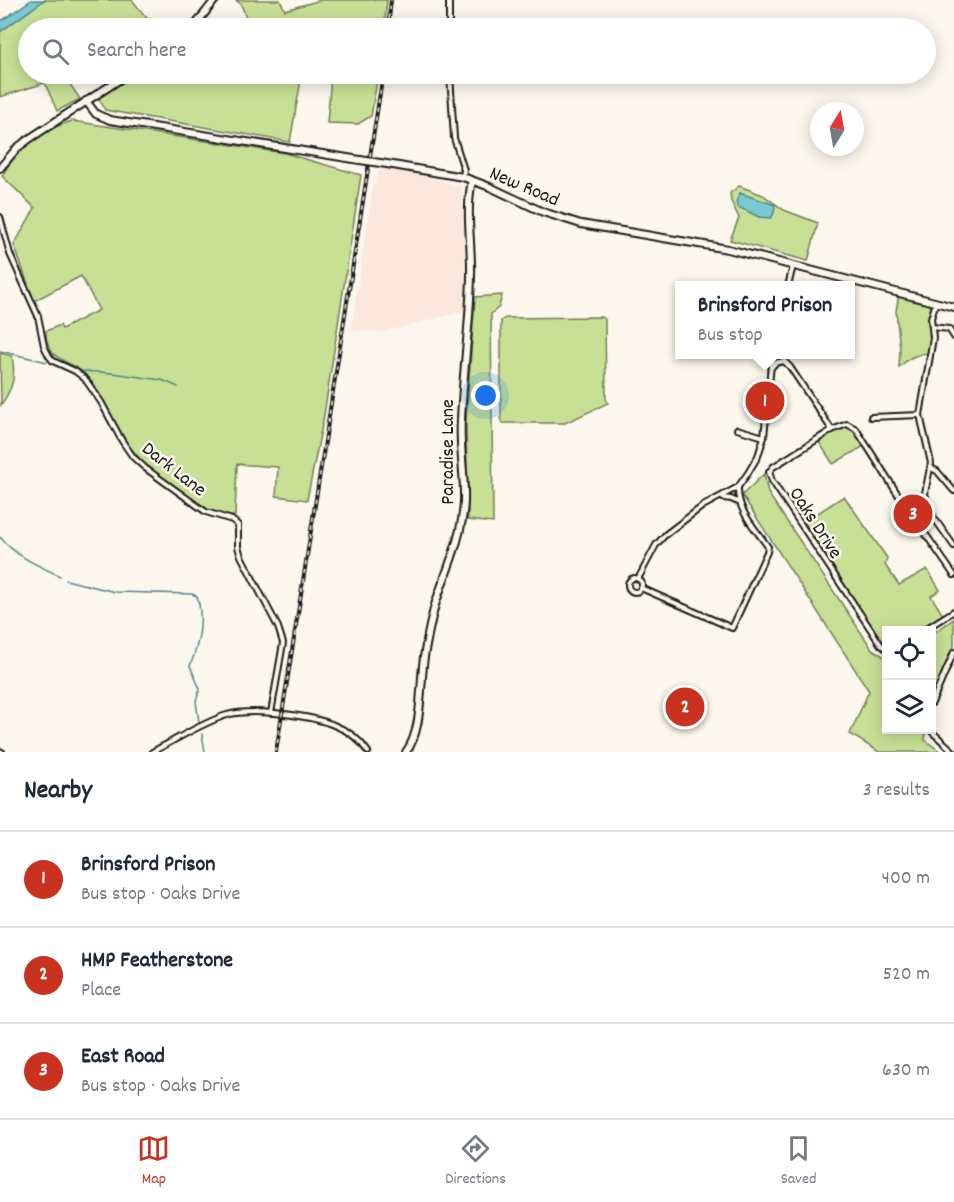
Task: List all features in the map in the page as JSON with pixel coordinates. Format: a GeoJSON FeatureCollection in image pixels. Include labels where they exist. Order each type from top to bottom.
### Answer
{"type":"FeatureCollection","features":[{"type":"Feature","properties":{"kind":"street"},"geometry":{"type":"LineString","coordinates":[[201,18],[215,0]]}},
{"type":"Feature","properties":{"kind":"street"},"geometry":{"type":"LineString","coordinates":[[449,0],[449,18]]}},
{"type":"Feature","properties":{"kind":"street"},"geometry":{"type":"LineString","coordinates":[[0,168],[17,148],[112,84]]}},
{"type":"Feature","properties":{"kind":"street"},"geometry":{"type":"LineString","coordinates":[[451,84],[454,138],[464,170],[463,177]]}},
{"type":"Feature","properties":{"kind":"street","name":"New Road"},"geometry":{"type":"LineString","coordinates":[[86,101],[96,114],[110,120],[463,177],[543,212],[581,224],[728,249],[853,281]]}},
{"type":"Feature","properties":{"kind":"street","name":"Paradise Lane"},"geometry":{"type":"LineString","coordinates":[[406,752],[417,730],[421,672],[427,638],[436,603],[456,547],[463,512],[464,479],[460,424],[471,276],[469,203],[472,180]]}},
{"type":"Feature","properties":{"kind":"street","name":"Dark Lane"},"geometry":{"type":"LineString","coordinates":[[0,217],[10,254],[38,316],[44,346],[49,356],[53,361],[75,371],[85,379],[101,402],[122,441],[145,468],[206,512],[232,520],[238,525],[238,547],[241,556],[278,627],[283,643],[271,713]]}},
{"type":"Feature","properties":{"kind":"street"},"geometry":{"type":"LineString","coordinates":[[789,281],[793,265]]}},
{"type":"Feature","properties":{"kind":"street","name":"New Road"},"geometry":{"type":"LineString","coordinates":[[855,281],[954,307]]}},
{"type":"Feature","properties":{"kind":"street"},"geometry":{"type":"LineString","coordinates":[[936,303],[931,318],[933,338],[920,414],[931,468],[925,486],[927,503],[934,518],[954,546]]}},
{"type":"Feature","properties":{"kind":"street"},"geometry":{"type":"LineString","coordinates":[[932,327],[949,329],[954,337]]}},
{"type":"Feature","properties":{"kind":"street"},"geometry":{"type":"LineString","coordinates":[[638,579],[656,545],[666,534],[703,506],[738,487],[758,456],[764,437],[772,359]]}},
{"type":"Feature","properties":{"kind":"street"},"geometry":{"type":"LineString","coordinates":[[771,369],[776,363],[784,361],[832,430],[847,424],[856,429],[954,575]]}},
{"type":"Feature","properties":{"kind":"street"},"geometry":{"type":"LineString","coordinates":[[871,417],[920,414]]}},
{"type":"Feature","properties":{"kind":"street"},"geometry":{"type":"LineString","coordinates":[[737,429],[764,437]]}},
{"type":"Feature","properties":{"kind":"street","name":"Oaks Drive"},"geometry":{"type":"LineString","coordinates":[[832,430],[773,467],[769,472],[770,477],[882,646]]}},
{"type":"Feature","properties":{"kind":"street"},"geometry":{"type":"LineString","coordinates":[[931,468],[937,471],[954,491]]}},
{"type":"Feature","properties":{"kind":"street"},"geometry":{"type":"LineString","coordinates":[[641,588],[732,628],[768,547],[739,503],[738,487]]}},
{"type":"Feature","properties":{"kind":"street"},"geometry":{"type":"LineString","coordinates":[[719,499],[731,499],[739,503]]}},
{"type":"Feature","properties":{"kind":"street"},"geometry":{"type":"LineString","coordinates":[[638,579],[630,579],[628,586],[634,592],[641,588]]}},
{"type":"Feature","properties":{"kind":"street"},"geometry":{"type":"LineString","coordinates":[[638,579],[642,584],[641,588]]}},
{"type":"Feature","properties":{"kind":"street"},"geometry":{"type":"LineString","coordinates":[[930,626],[954,610]]}},
{"type":"Feature","properties":{"kind":"street"},"geometry":{"type":"LineString","coordinates":[[936,694],[954,652]]}},
{"type":"Feature","properties":{"kind":"street"},"geometry":{"type":"LineString","coordinates":[[152,752],[226,715],[253,712],[316,719],[337,726],[357,739],[368,752]]}},
{"type":"Feature","properties":{"kind":"street"},"geometry":{"type":"LineString","coordinates":[[935,734],[954,752]]}},
{"type":"Feature","properties":{"kind":"shaded area"},"geometry":{"type":"Polygon","coordinates":[[[380,168],[427,176],[461,187],[466,270],[465,311],[383,332],[351,330],[373,187],[380,168]]]}},
{"type":"Feature","properties":{"kind":"green space"},"geometry":{"type":"Polygon","coordinates":[[[44,0],[132,0],[147,18],[19,18],[44,0]]]}},
{"type":"Feature","properties":{"kind":"green space"},"geometry":{"type":"Polygon","coordinates":[[[235,0],[280,0],[285,10],[321,0],[387,0],[385,18],[246,18],[241,4],[235,0]]]}},
{"type":"Feature","properties":{"kind":"green space"},"geometry":{"type":"Polygon","coordinates":[[[18,19],[18,84],[42,84],[0,97],[0,32],[18,19]]]}},
{"type":"Feature","properties":{"kind":"green space"},"geometry":{"type":"Polygon","coordinates":[[[45,84],[70,84],[80,99],[57,111],[45,84]]]}},
{"type":"Feature","properties":{"kind":"green space"},"geometry":{"type":"Polygon","coordinates":[[[120,84],[300,84],[290,142],[105,110],[99,98],[120,84]]]}},
{"type":"Feature","properties":{"kind":"green space"},"geometry":{"type":"Polygon","coordinates":[[[330,84],[376,84],[371,116],[358,124],[327,123],[330,84]]]}},
{"type":"Feature","properties":{"kind":"green space"},"geometry":{"type":"Polygon","coordinates":[[[72,121],[284,153],[361,175],[324,415],[307,500],[276,496],[278,467],[237,464],[235,516],[210,511],[164,480],[138,457],[130,448],[89,378],[55,355],[50,349],[46,331],[60,325],[62,329],[99,310],[81,276],[34,301],[14,245],[35,208],[2,176],[23,149],[51,129],[72,121]]]}},
{"type":"Feature","properties":{"kind":"green space"},"geometry":{"type":"Polygon","coordinates":[[[739,186],[763,195],[784,210],[818,223],[808,261],[730,240],[739,218],[730,193],[739,186]],[[754,198],[751,212],[759,217],[775,205],[754,198]]]}},
{"type":"Feature","properties":{"kind":"green space"},"geometry":{"type":"Polygon","coordinates":[[[899,294],[934,303],[929,353],[913,357],[899,367],[900,349],[896,311],[899,294]]]}},
{"type":"Feature","properties":{"kind":"green space"},"geometry":{"type":"Polygon","coordinates":[[[502,295],[499,307],[491,314],[493,523],[468,520],[466,422],[475,297],[502,295]]]}},
{"type":"Feature","properties":{"kind":"green space"},"geometry":{"type":"Polygon","coordinates":[[[602,317],[605,319],[606,399],[608,403],[565,423],[503,423],[501,421],[501,321],[505,318],[602,317]]]}},
{"type":"Feature","properties":{"kind":"green space"},"geometry":{"type":"Polygon","coordinates":[[[0,353],[12,356],[14,370],[11,387],[1,405],[0,353]]]}},
{"type":"Feature","properties":{"kind":"green space"},"geometry":{"type":"Polygon","coordinates":[[[847,424],[856,429],[866,445],[833,464],[817,439],[847,424]]]}},
{"type":"Feature","properties":{"kind":"green space"},"geometry":{"type":"Polygon","coordinates":[[[764,474],[768,493],[872,649],[882,655],[882,734],[926,734],[925,740],[941,752],[879,752],[850,734],[869,691],[742,495],[764,474]]]}},
{"type":"Feature","properties":{"kind":"green space"},"geometry":{"type":"Polygon","coordinates":[[[844,496],[887,558],[885,565],[899,585],[927,569],[940,590],[931,596],[943,615],[925,626],[882,626],[882,642],[804,522],[844,496]]]}},
{"type":"Feature","properties":{"kind":"green space"},"geometry":{"type":"Polygon","coordinates":[[[954,619],[954,646],[936,686],[936,680],[936,631],[954,619]]]}},
{"type":"Feature","properties":{"kind":"water"},"geometry":{"type":"Polygon","coordinates":[[[31,0],[44,0],[0,32],[0,22],[31,0]]]}},
{"type":"Feature","properties":{"kind":"water"},"geometry":{"type":"Polygon","coordinates":[[[740,193],[775,205],[771,218],[759,217],[738,207],[736,202],[740,193]]]}},
{"type":"Feature","properties":{"kind":"waterway"},"geometry":{"type":"LineString","coordinates":[[0,351],[47,362]]}},
{"type":"Feature","properties":{"kind":"waterway"},"geometry":{"type":"LineString","coordinates":[[68,366],[82,371],[162,380],[178,387]]}},
{"type":"Feature","properties":{"kind":"waterway"},"geometry":{"type":"LineString","coordinates":[[0,537],[20,555],[60,576]]}},
{"type":"Feature","properties":{"kind":"waterway"},"geometry":{"type":"LineString","coordinates":[[66,580],[115,592],[197,596],[200,631],[190,666],[200,689],[196,701],[199,722]]}},
{"type":"Feature","properties":{"kind":"waterway"},"geometry":{"type":"LineString","coordinates":[[202,734],[205,752]]}},
{"type":"Feature","properties":{"kind":"railway"},"geometry":{"type":"LineString","coordinates":[[389,18],[391,0]]}},
{"type":"Feature","properties":{"kind":"railway"},"geometry":{"type":"LineString","coordinates":[[276,752],[381,84]]}},
{"type":"Feature","properties":{"kind":"place","name":"Brinsford Prison"},"geometry":{"type":"Point","coordinates":[765,401]}},
{"type":"Feature","properties":{"kind":"place","name":"East Road"},"geometry":{"type":"Point","coordinates":[913,514]}},
{"type":"Feature","properties":{"kind":"place","name":"HMP Featherstone"},"geometry":{"type":"Point","coordinates":[685,707]}}]}
